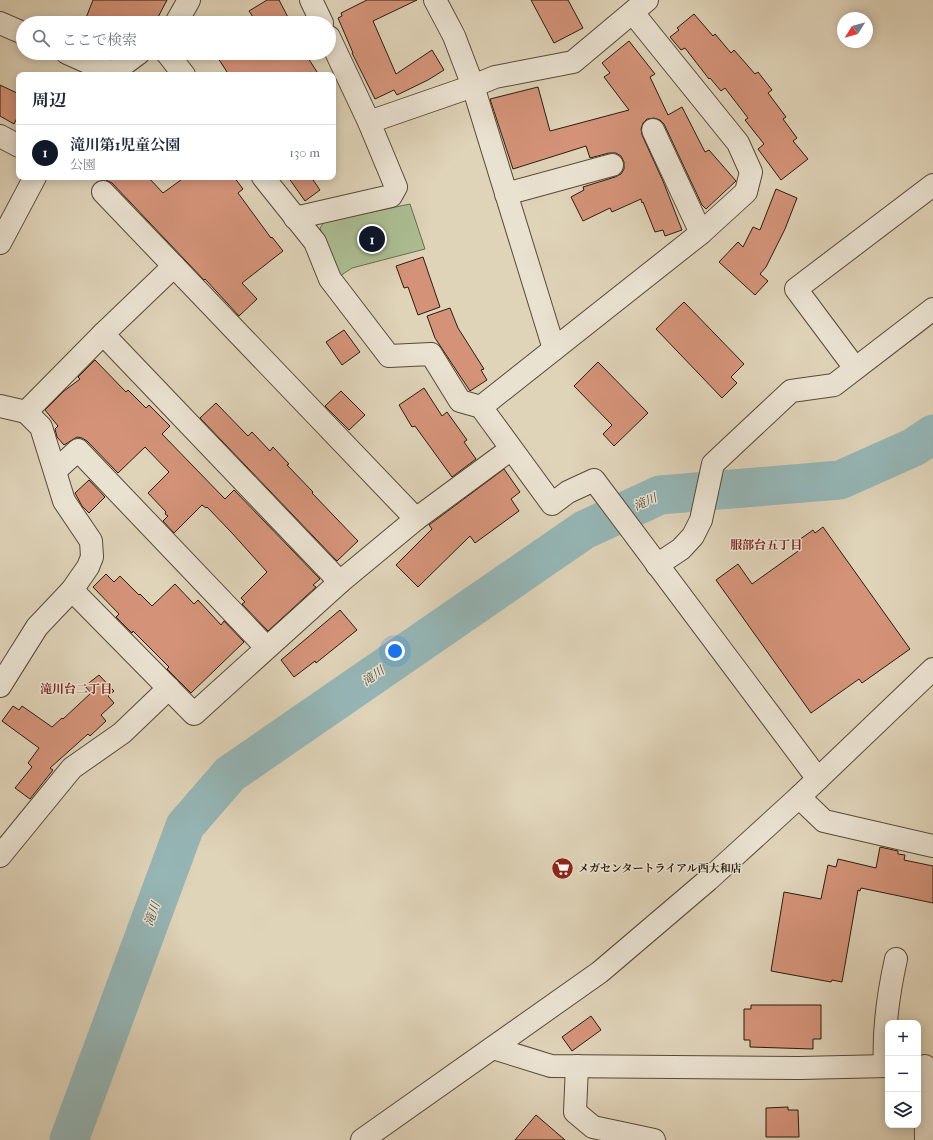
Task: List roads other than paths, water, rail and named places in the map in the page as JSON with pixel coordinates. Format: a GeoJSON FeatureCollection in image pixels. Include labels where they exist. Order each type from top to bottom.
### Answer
{"type":"FeatureCollection","features":[{"type":"Feature","properties":{"kind":"street"},"geometry":{"type":"LineString","coordinates":[[180,16],[189,0]]}},
{"type":"Feature","properties":{"kind":"street"},"geometry":{"type":"LineString","coordinates":[[311,0],[319,16]]}},
{"type":"Feature","properties":{"kind":"street"},"geometry":{"type":"LineString","coordinates":[[435,0],[454,36],[473,86],[554,349]]}},
{"type":"Feature","properties":{"kind":"street"},"geometry":{"type":"LineString","coordinates":[[369,122],[495,77],[573,62],[640,6],[738,143],[751,172],[746,192],[702,233],[481,407]]}},
{"type":"Feature","properties":{"kind":"street"},"geometry":{"type":"LineString","coordinates":[[0,23],[16,30]]}},
{"type":"Feature","properties":{"kind":"street"},"geometry":{"type":"LineString","coordinates":[[295,218],[391,196],[396,187],[369,122],[336,52]]}},
{"type":"Feature","properties":{"kind":"street"},"geometry":{"type":"LineString","coordinates":[[83,60],[110,72]]}},
{"type":"Feature","properties":{"kind":"street"},"geometry":{"type":"LineString","coordinates":[[113,72],[130,60]]}},
{"type":"Feature","properties":{"kind":"street"},"geometry":{"type":"LineString","coordinates":[[172,60],[182,72]]}},
{"type":"Feature","properties":{"kind":"street"},"geometry":{"type":"LineString","coordinates":[[653,130],[702,233]]}},
{"type":"Feature","properties":{"kind":"street"},"geometry":{"type":"LineString","coordinates":[[0,136],[16,144]]}},
{"type":"Feature","properties":{"kind":"street"},"geometry":{"type":"LineString","coordinates":[[506,194],[612,165]]}},
{"type":"Feature","properties":{"kind":"street"},"geometry":{"type":"LineString","coordinates":[[0,243],[33,180]]}},
{"type":"Feature","properties":{"kind":"street"},"geometry":{"type":"LineString","coordinates":[[265,180],[315,242],[330,279],[390,356],[431,354],[460,401],[481,407],[552,504],[568,492],[594,480],[818,779]]}},
{"type":"Feature","properties":{"kind":"street"},"geometry":{"type":"LineString","coordinates":[[855,368],[796,289],[933,185]]}},
{"type":"Feature","properties":{"kind":"street"},"geometry":{"type":"LineString","coordinates":[[102,192],[416,519]]}},
{"type":"Feature","properties":{"kind":"street"},"geometry":{"type":"LineString","coordinates":[[26,412],[103,334],[174,266]]}},
{"type":"Feature","properties":{"kind":"street"},"geometry":{"type":"LineString","coordinates":[[657,565],[681,549],[693,536],[701,520],[713,464],[791,391],[834,385],[933,309]]}},
{"type":"Feature","properties":{"kind":"street"},"geometry":{"type":"LineString","coordinates":[[103,334],[340,582]]}},
{"type":"Feature","properties":{"kind":"street"},"geometry":{"type":"LineString","coordinates":[[0,406],[26,412],[41,427],[64,501],[91,541],[92,556],[88,567],[72,590],[37,627],[0,686]]}},
{"type":"Feature","properties":{"kind":"street"},"geometry":{"type":"LineString","coordinates":[[72,590],[194,714],[266,647],[340,582],[416,519],[511,449]]}},
{"type":"Feature","properties":{"kind":"street"},"geometry":{"type":"LineString","coordinates":[[55,471],[78,450],[266,647]]}},
{"type":"Feature","properties":{"kind":"street"},"geometry":{"type":"LineString","coordinates":[[362,1140],[600,972],[708,880],[799,797],[933,669]]}},
{"type":"Feature","properties":{"kind":"street"},"geometry":{"type":"LineString","coordinates":[[0,856],[72,768],[122,733],[169,688]]}},
{"type":"Feature","properties":{"kind":"street"},"geometry":{"type":"LineString","coordinates":[[799,797],[824,821],[933,846]]}},
{"type":"Feature","properties":{"kind":"street"},"geometry":{"type":"LineString","coordinates":[[885,1056],[884,1040],[888,997],[896,959]]}},
{"type":"Feature","properties":{"kind":"street"},"geometry":{"type":"LineString","coordinates":[[493,1048],[551,1066],[800,1068],[885,1066]]}},
{"type":"Feature","properties":{"kind":"street"},"geometry":{"type":"LineString","coordinates":[[577,1066],[575,1112],[593,1127],[654,1140]]}},
{"type":"Feature","properties":{"kind":"street"},"geometry":{"type":"LineString","coordinates":[[925,1067],[926,1140]]}},
{"type":"Feature","properties":{"kind":"waterway","name":"滝川"},"geometry":{"type":"LineString","coordinates":[[69,1140],[185,826],[230,774],[584,530],[660,495],[840,480],[914,447],[933,434]]}},
{"type":"Feature","properties":{"kind":"place","name":"滝川第1児童公園"},"geometry":{"type":"Point","coordinates":[372,239]}},
{"type":"Feature","properties":{"kind":"place","name":"メガセンタートライアル西大和店"},"geometry":{"type":"Point","coordinates":[563,868]}},
{"type":"Feature","properties":{"kind":"district","name":"服部台五丁目"},"geometry":{"type":"Point","coordinates":[766,545]}},
{"type":"Feature","properties":{"kind":"district","name":"滝川台二丁目"},"geometry":{"type":"Point","coordinates":[76,689]}}]}
